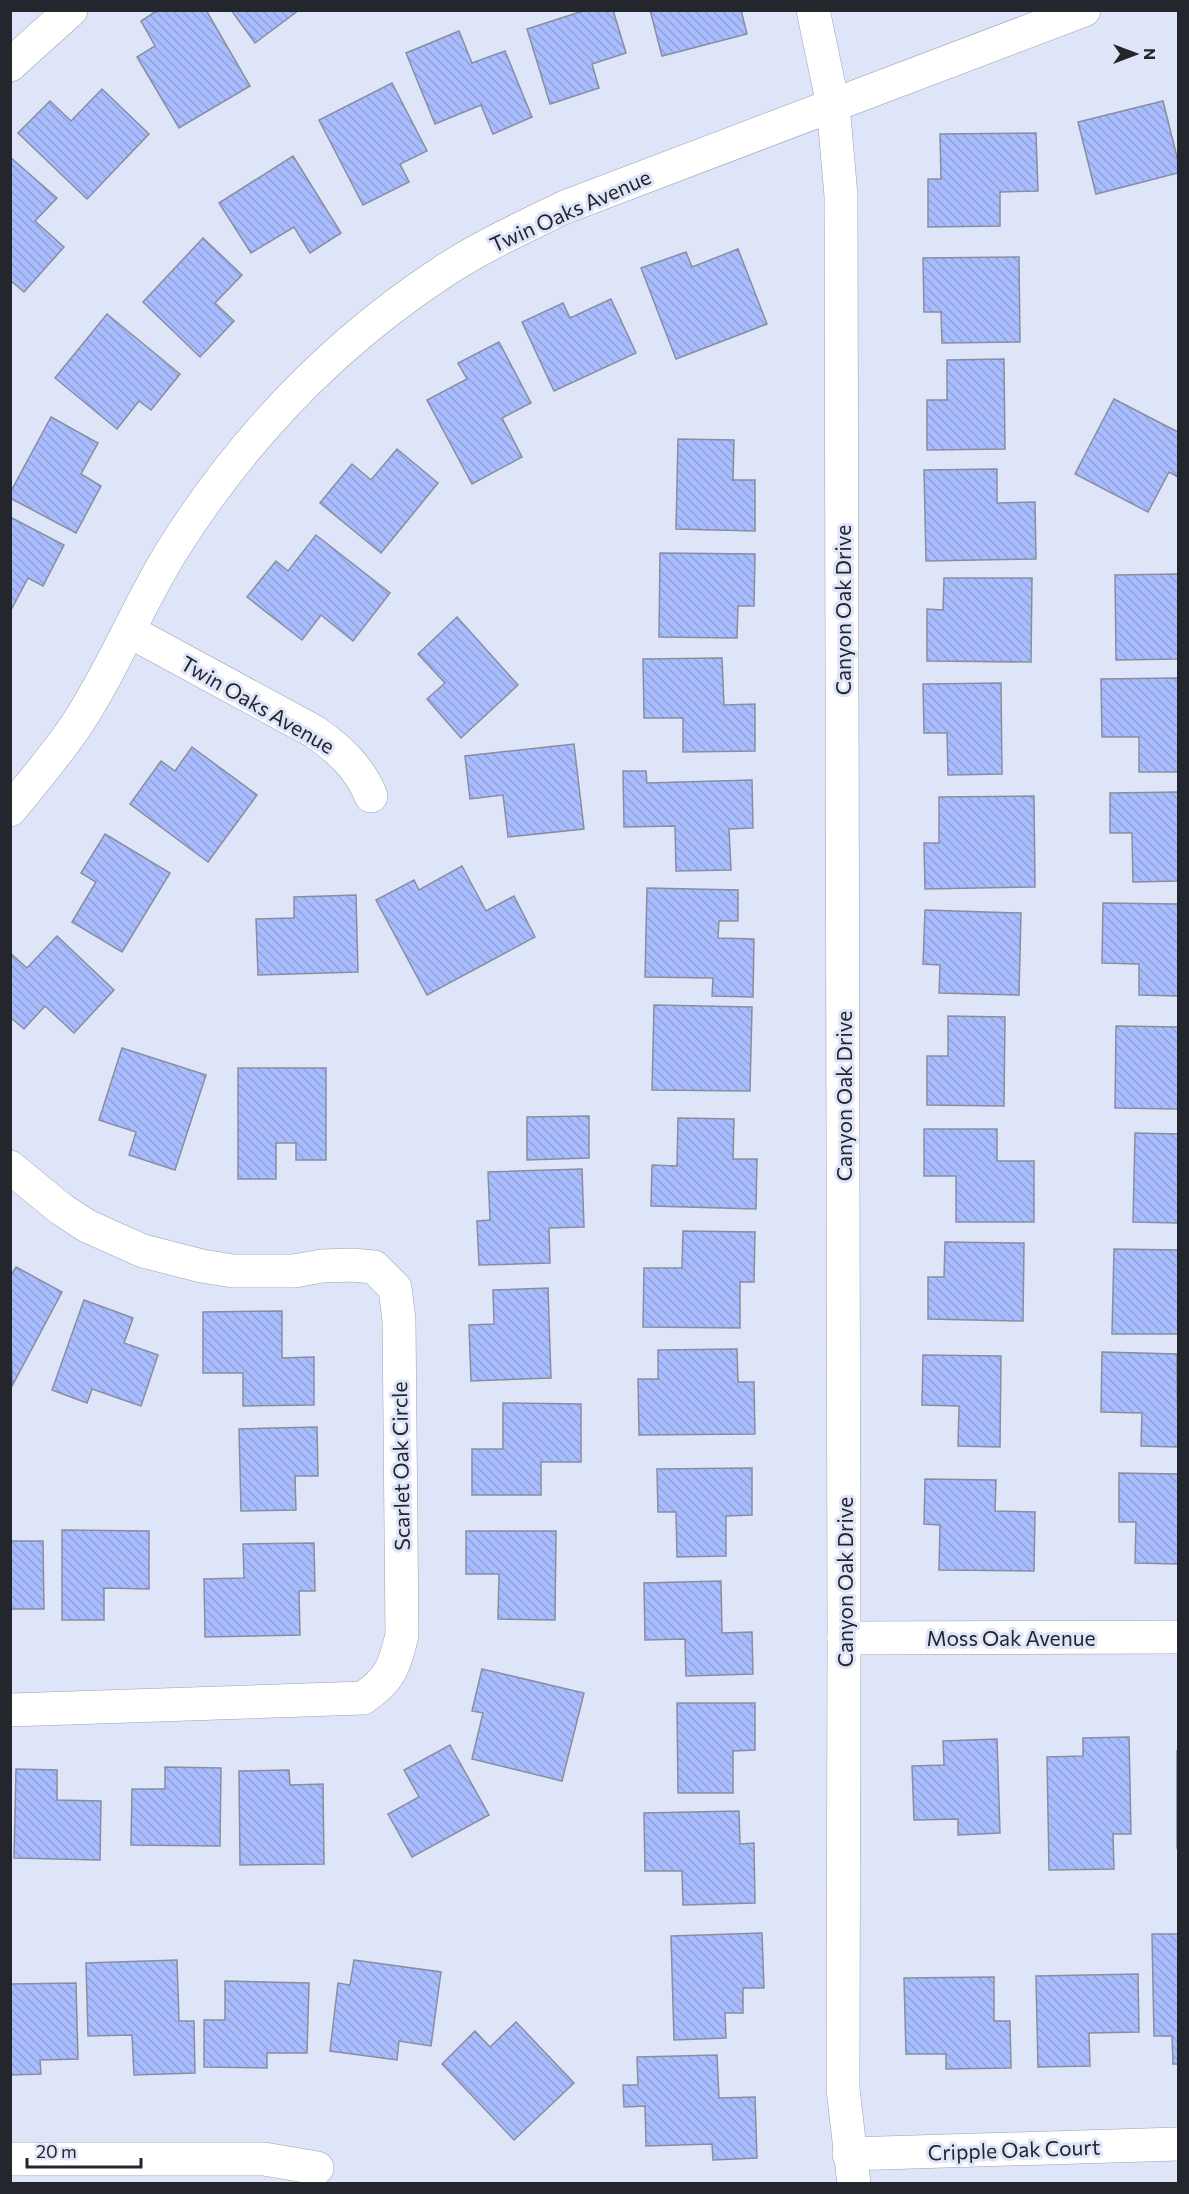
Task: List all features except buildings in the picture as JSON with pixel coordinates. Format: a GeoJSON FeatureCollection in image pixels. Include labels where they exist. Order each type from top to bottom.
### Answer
{"type":"FeatureCollection","features":[{"type":"Feature","properties":{"kind":"street"},"geometry":{"type":"LineString","coordinates":[[10,65],[71,10]]}},
{"type":"Feature","properties":{"kind":"street","name":"Canyon Oak Drive"},"geometry":{"type":"LineString","coordinates":[[813,10],[833,105],[841,196],[843,2089],[852,2169]]}},
{"type":"Feature","properties":{"kind":"street","name":"Twin Oaks Avenue"},"geometry":{"type":"LineString","coordinates":[[10,810],[78,723],[172,550],[226,472],[288,399],[320,368],[403,300],[445,270],[565,207],[1084,10]]}},
{"type":"Feature","properties":{"kind":"street","name":"Twin Oaks Avenue"},"geometry":{"type":"LineString","coordinates":[[129,631],[315,732],[336,747],[355,766],[371,796]]}},
{"type":"Feature","properties":{"kind":"street","name":"Scarlet Oak Circle"},"geometry":{"type":"LineString","coordinates":[[10,1167],[61,1209],[87,1226],[143,1251],[202,1266],[233,1271],[274,1272],[352,1265],[374,1267],[395,1288],[399,1320],[402,1624],[402,1635],[393,1668],[380,1687],[363,1698],[10,1710]]}},
{"type":"Feature","properties":{"kind":"street","name":"Moss Oak Avenue"},"geometry":{"type":"LineString","coordinates":[[844,1638],[1179,1637]]}},
{"type":"Feature","properties":{"kind":"street","name":"Cripple Oak Court"},"geometry":{"type":"LineString","coordinates":[[852,2169],[1179,2144]]}},
{"type":"Feature","properties":{"kind":"street"},"geometry":{"type":"LineString","coordinates":[[10,2159],[264,2159],[317,2168]]}}]}
